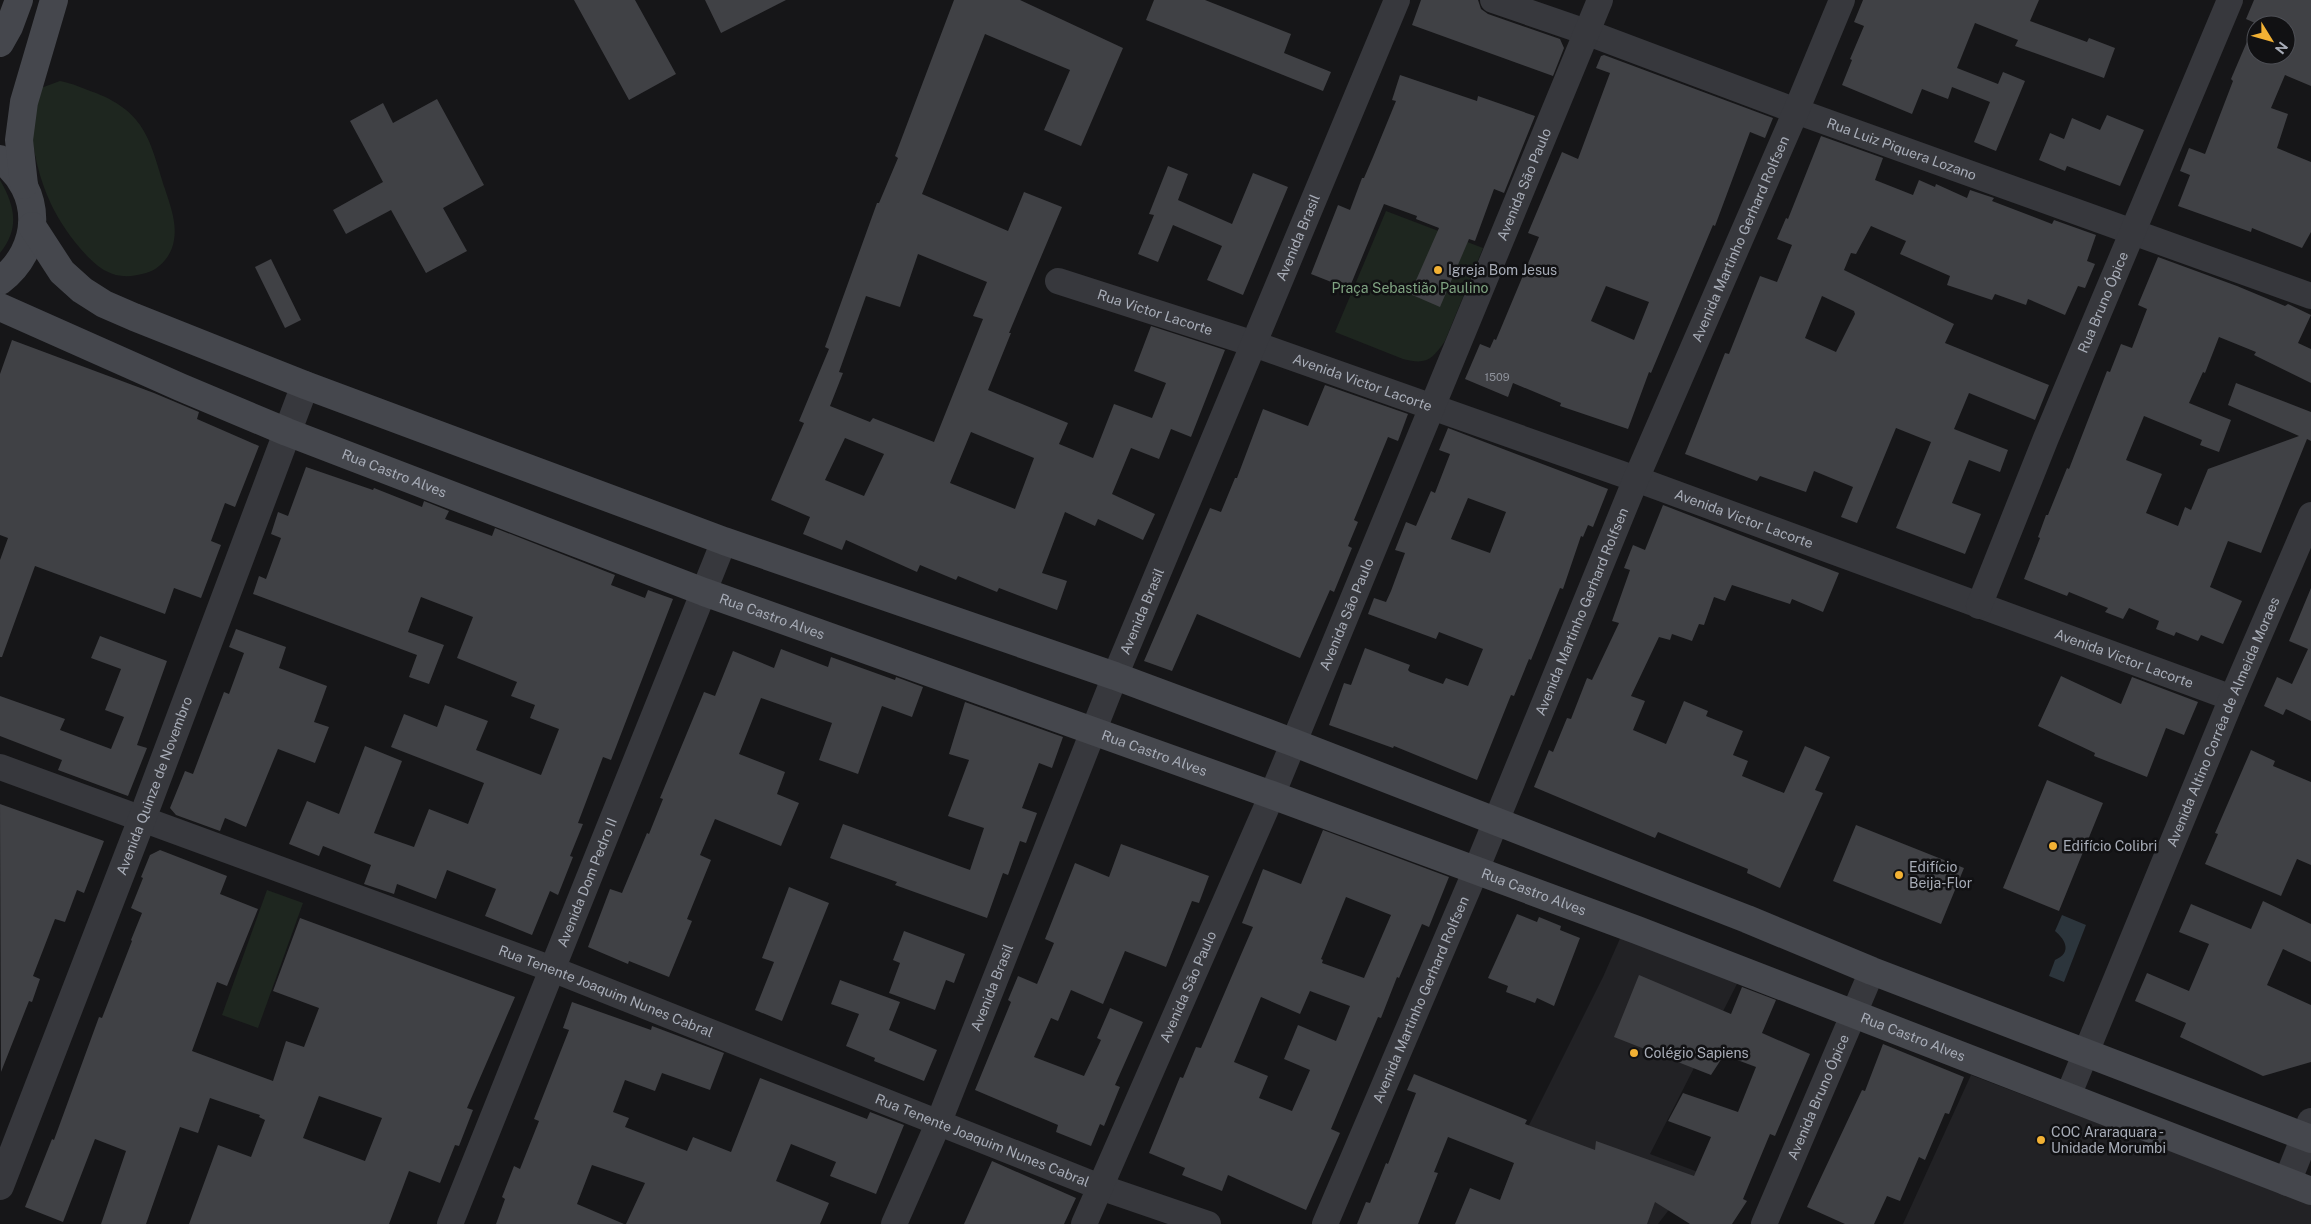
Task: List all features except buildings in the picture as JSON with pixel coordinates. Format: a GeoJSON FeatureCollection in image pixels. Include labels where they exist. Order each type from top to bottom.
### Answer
{"type":"FeatureCollection","features":[{"type":"Feature","properties":{"kind":"main road"},"geometry":{"type":"LineString","coordinates":[[0,43],[9,27],[19,0]]}},
{"type":"Feature","properties":{"kind":"main road"},"geometry":{"type":"LineString","coordinates":[[0,281],[13,271],[26,250],[32,226],[31,205],[24,185],[19,140],[24,102],[54,0]]}},
{"type":"Feature","properties":{"kind":"main road"},"geometry":{"type":"LineString","coordinates":[[0,160],[11,168],[24,185]]}},
{"type":"Feature","properties":{"kind":"main road"},"geometry":{"type":"LineString","coordinates":[[32,226],[62,272],[82,290],[104,304],[305,385],[724,541],[1115,676],[1495,820],[1747,919],[1872,971],[2084,1053],[2309,1132]]}},
{"type":"Feature","properties":{"kind":"main road","name":"Rua Castro Alves"},"geometry":{"type":"LineString","coordinates":[[0,307],[287,432],[704,592],[1476,870],[1637,930],[1854,1016],[2068,1096],[2299,1186]]}},
{"type":"Feature","properties":{"kind":"street","name":"Avenida Brasil"},"geometry":{"type":"LineString","coordinates":[[894,1224],[938,1124],[1095,732],[1115,676],[1397,0]]}},
{"type":"Feature","properties":{"kind":"street","name":"Rua Luiz Piquera Lozano"},"geometry":{"type":"LineString","coordinates":[[1493,0],[1586,32],[1796,111],[2132,233],[2307,288]]}},
{"type":"Feature","properties":{"kind":"street","name":"Avenida São Paulo"},"geometry":{"type":"LineString","coordinates":[[1084,1224],[1272,795],[1292,742],[1600,0]]}},
{"type":"Feature","properties":{"kind":"street","name":"Avenida Martinho Gerhard Rolfsen"},"geometry":{"type":"LineString","coordinates":[[1325,1224],[1476,870],[1636,479],[1796,111],[1842,0]]}},
{"type":"Feature","properties":{"kind":"street","name":"Rua Bruno Ópice"},"geometry":{"type":"LineString","coordinates":[[1979,606],[2230,0]]}},
{"type":"Feature","properties":{"kind":"street","name":"Rua Victor Lacorte"},"geometry":{"type":"LineString","coordinates":[[1058,281],[1254,344]]}},
{"type":"Feature","properties":{"kind":"street","name":"Avenida Victor Lacorte"},"geometry":{"type":"LineString","coordinates":[[1254,344],[1636,479],[2232,698]]}},
{"type":"Feature","properties":{"kind":"street","name":"Avenida Quinze de Novembro"},"geometry":{"type":"LineString","coordinates":[[0,1186],[142,819],[305,385]]}},
{"type":"Feature","properties":{"kind":"street","name":"Avenida Altino Corrêa de Almeida Moraes"},"geometry":{"type":"LineString","coordinates":[[2068,1096],[2084,1053],[2232,698],[2302,560],[2311,514]]}},
{"type":"Feature","properties":{"kind":"street","name":"Avenida Dom Pedro II"},"geometry":{"type":"LineString","coordinates":[[450,1224],[724,541]]}},
{"type":"Feature","properties":{"kind":"street","name":"Rua Tenente Joaquim Nunes Cabral"},"geometry":{"type":"LineString","coordinates":[[0,767],[552,969],[1100,1187],[1208,1224]]}},
{"type":"Feature","properties":{"kind":"street","name":"Avenida Bruno Ópice"},"geometry":{"type":"LineString","coordinates":[[1764,1224],[1872,971]]}},
{"type":"Feature","properties":{"kind":"street"},"geometry":{"type":"LineString","coordinates":[[2299,1186],[2309,1132]]}},
{"type":"Feature","properties":{"kind":"shaded area"},"geometry":{"type":"Polygon","coordinates":[[[2062,915],[2086,925],[2064,982],[2049,976],[2055,960],[2064,954],[2066,946],[2062,938],[2055,931],[2062,915]]]}},
{"type":"Feature","properties":{"kind":"shaded area","name":"Colégio Sapiens"},"geometry":{"type":"Polygon","coordinates":[[[1622,934],[1739,980],[1650,1154],[1698,1172],[1658,1224],[1532,1224],[1500,1200],[1529,1125],[1603,977],[1622,934]]]}},
{"type":"Feature","properties":{"kind":"shaded area","name":"COC Araraquara - Unidade Morumbi"},"geometry":{"type":"Polygon","coordinates":[[[1971,1075],[2311,1204],[2311,1224],[1903,1224],[1971,1075]]]}},
{"type":"Feature","properties":{"kind":"green space"},"geometry":{"type":"Polygon","coordinates":[[[60,81],[113,101],[126,110],[144,130],[172,210],[175,233],[168,256],[162,264],[150,272],[120,276],[98,266],[74,241],[51,204],[37,165],[32,134],[31,109],[41,88],[60,81]]]}},
{"type":"Feature","properties":{"kind":"green space"},"geometry":{"type":"Polygon","coordinates":[[[0,180],[12,208],[13,226],[11,235],[0,253],[0,180]]]}},
{"type":"Feature","properties":{"kind":"green space","name":"Praça Sebastião Paulino"},"geometry":{"type":"Polygon","coordinates":[[[1386,211],[1483,248],[1445,341],[1432,357],[1423,361],[1403,359],[1335,332],[1386,211]]]}},
{"type":"Feature","properties":{"kind":"green space"},"geometry":{"type":"Polygon","coordinates":[[[267,890],[303,903],[258,1028],[222,1015],[267,890]]]}},
{"type":"Feature","properties":{"kind":"place","name":"Igreja Bom Jesus"},"geometry":{"type":"Point","coordinates":[1438,270]}},
{"type":"Feature","properties":{"kind":"place","name":"Edifício Colibri"},"geometry":{"type":"Point","coordinates":[2053,846]}},
{"type":"Feature","properties":{"kind":"place","name":"Edifício Beija-Flor"},"geometry":{"type":"Point","coordinates":[1899,875]}},
{"type":"Feature","properties":{"kind":"place","name":"Colégio Sapiens"},"geometry":{"type":"Point","coordinates":[1634,1053]}},
{"type":"Feature","properties":{"kind":"place","name":"COC Araraquara - Unidade Morumbi"},"geometry":{"type":"Point","coordinates":[2041,1140]}}]}
